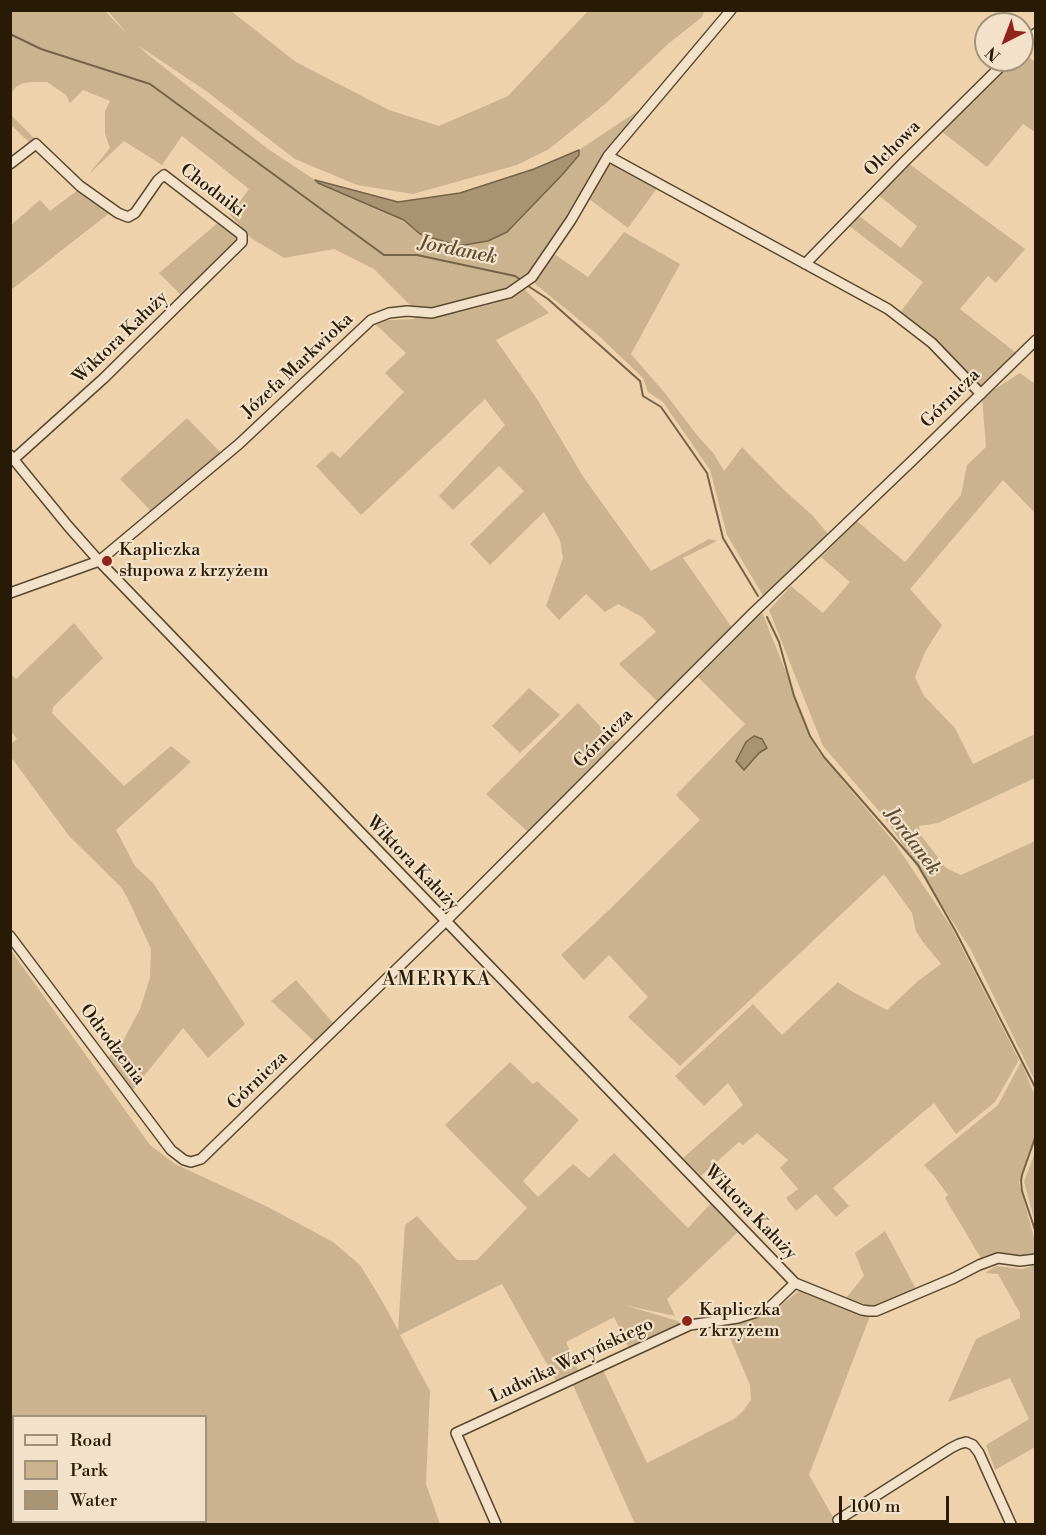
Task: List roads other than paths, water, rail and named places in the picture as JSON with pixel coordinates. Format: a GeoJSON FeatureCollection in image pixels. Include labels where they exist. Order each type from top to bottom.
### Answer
{"type":"FeatureCollection","features":[{"type":"Feature","properties":{"kind":"street","name":"Józefa Markwioka"},"geometry":{"type":"LineString","coordinates":[[10,593],[99,561],[239,444],[371,320],[389,313],[408,311],[432,313],[508,293],[532,277],[571,219],[608,156],[731,10]]}},
{"type":"Feature","properties":{"kind":"street","name":"Olchowa"},"geometry":{"type":"LineString","coordinates":[[805,264],[995,72]]}},
{"type":"Feature","properties":{"kind":"street","name":"Chodniki"},"geometry":{"type":"LineString","coordinates":[[10,164],[36,144],[80,186],[118,213],[128,217],[135,213],[164,175],[242,235]]}},
{"type":"Feature","properties":{"kind":"street"},"geometry":{"type":"LineString","coordinates":[[608,156],[888,309],[932,343],[981,394]]}},
{"type":"Feature","properties":{"kind":"street","name":"Wiktora Kałuży"},"geometry":{"type":"LineString","coordinates":[[242,235],[242,242],[104,378],[12,457],[99,561],[795,1283]]}},
{"type":"Feature","properties":{"kind":"street","name":"Górnicza"},"geometry":{"type":"LineString","coordinates":[[196,1161],[207,1154],[446,922],[754,612],[1035,340]]}},
{"type":"Feature","properties":{"kind":"street","name":"Odrodzenia"},"geometry":{"type":"LineString","coordinates":[[10,936],[171,1150],[184,1160],[196,1161]]}},
{"type":"Feature","properties":{"kind":"street"},"geometry":{"type":"LineString","coordinates":[[795,1283],[862,1310],[876,1311],[998,1258],[1020,1261],[1035,1259]]}},
{"type":"Feature","properties":{"kind":"street","name":"Ludwika Waryńskiego"},"geometry":{"type":"LineString","coordinates":[[496,1524],[456,1433],[690,1325],[738,1318],[769,1308],[795,1283]]}},
{"type":"Feature","properties":{"kind":"street"},"geometry":{"type":"LineString","coordinates":[[838,1520],[951,1448],[966,1442],[974,1445],[979,1453],[1011,1524]]}},
{"type":"Feature","properties":{"kind":"water"},"geometry":{"type":"Polygon","coordinates":[[[579,150],[579,155],[562,175],[507,232],[488,241],[458,246],[420,234],[404,220],[315,180],[398,202],[460,193],[534,169],[579,150]]]}},
{"type":"Feature","properties":{"kind":"water"},"geometry":{"type":"Polygon","coordinates":[[[754,736],[762,739],[767,748],[759,753],[744,770],[736,761],[746,742],[754,736]]]}},
{"type":"Feature","properties":{"kind":"waterway","name":"Jordanek"},"geometry":{"type":"LineString","coordinates":[[10,34],[41,49],[150,84],[384,255],[417,255],[515,276],[521,280]]}},
{"type":"Feature","properties":{"kind":"waterway","name":"Jordanek"},"geometry":{"type":"LineString","coordinates":[[525,284],[548,299],[640,381],[643,396],[661,407],[707,473],[723,538],[758,596]]}},
{"type":"Feature","properties":{"kind":"waterway","name":"Jordanek"},"geometry":{"type":"LineString","coordinates":[[767,617],[779,642],[794,696],[810,736],[824,757],[918,865],[956,932],[1036,1089]]}},
{"type":"Feature","properties":{"kind":"waterway","name":"Jordanek"},"geometry":{"type":"LineString","coordinates":[[1036,1135],[1021,1181],[1022,1191],[1036,1233]]}},
{"type":"Feature","properties":{"kind":"place","name":"Kapliczka słupowa z krzyżem"},"geometry":{"type":"Point","coordinates":[107,561]}},
{"type":"Feature","properties":{"kind":"place","name":"Kapliczka z krzyżem"},"geometry":{"type":"Point","coordinates":[687,1321]}},
{"type":"Feature","properties":{"kind":"district","name":"AMERYKA"},"geometry":{"type":"Point","coordinates":[437,980]}}]}
